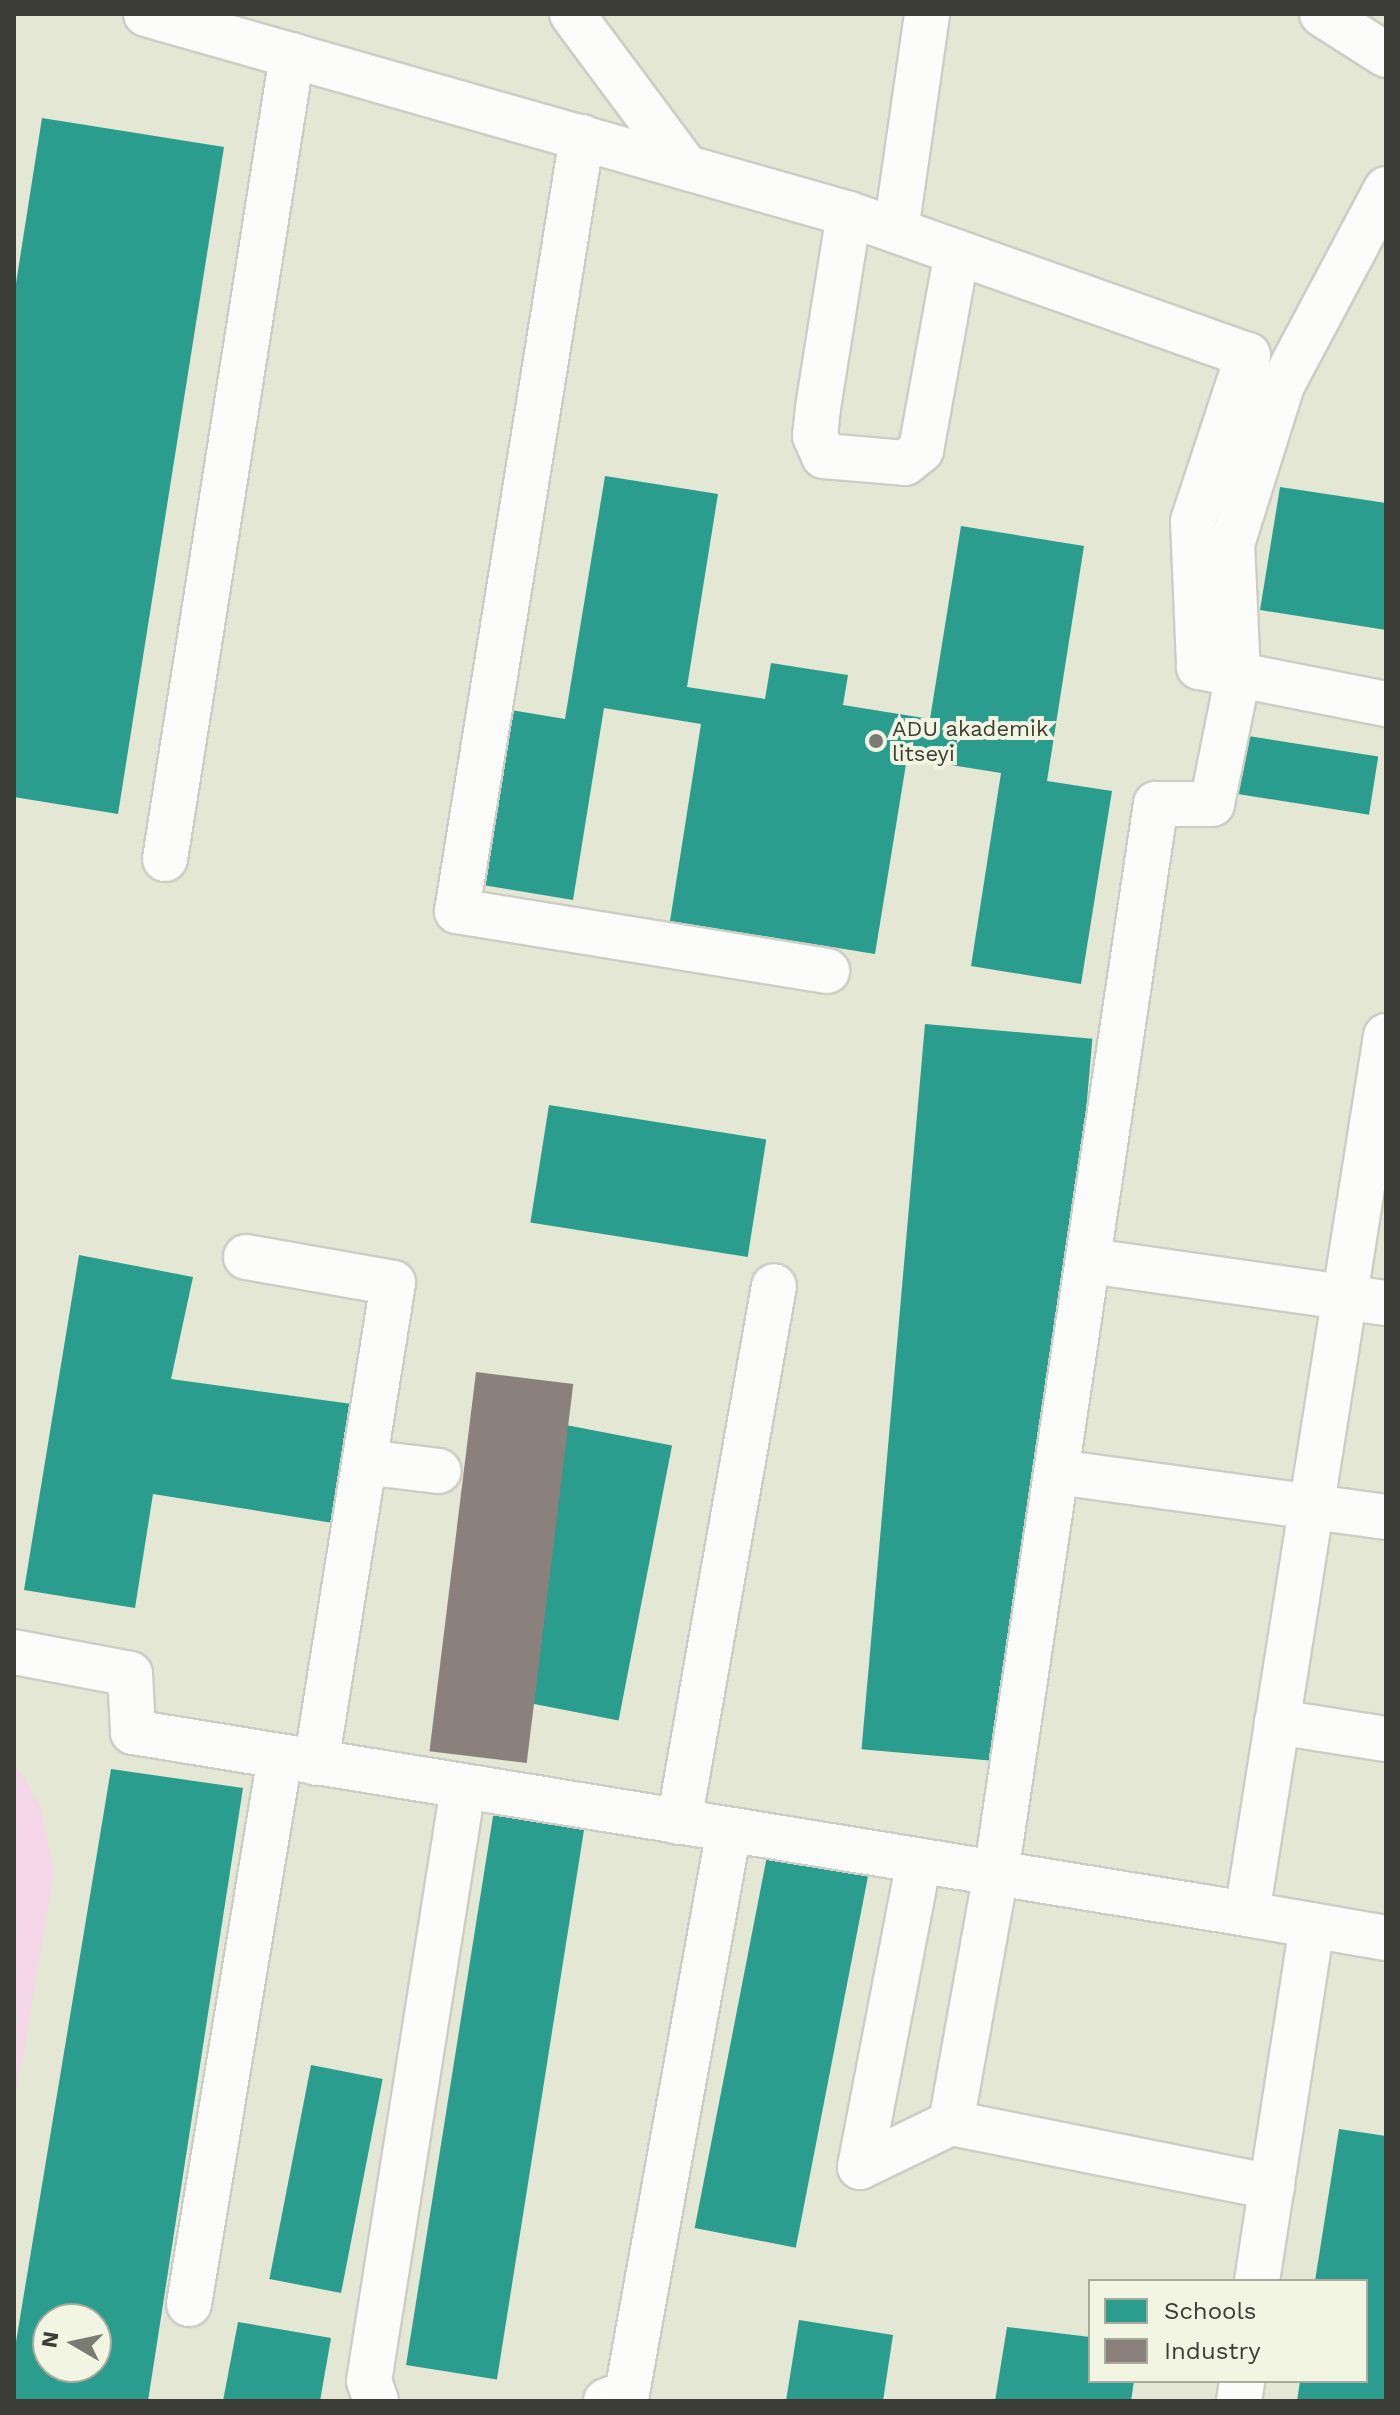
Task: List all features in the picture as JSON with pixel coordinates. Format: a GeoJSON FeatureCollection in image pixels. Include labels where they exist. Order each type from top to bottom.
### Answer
{"type":"FeatureCollection","features":[{"type":"Feature","properties":{"kind":"lane"},"geometry":{"type":"LineString","coordinates":[[146,14],[849,214],[1248,355],[1193,521],[1199,667],[1386,704]]}},
{"type":"Feature","properties":{"kind":"lane"},"geometry":{"type":"LineString","coordinates":[[572,14],[685,166]]}},
{"type":"Feature","properties":{"kind":"lane"},"geometry":{"type":"LineString","coordinates":[[896,230],[927,14]]}},
{"type":"Feature","properties":{"kind":"lane"},"geometry":{"type":"LineString","coordinates":[[1322,14],[1386,55]]}},
{"type":"Feature","properties":{"kind":"lane"},"geometry":{"type":"LineString","coordinates":[[165,859],[292,55]]}},
{"type":"Feature","properties":{"kind":"lane"},"geometry":{"type":"LineString","coordinates":[[582,137],[457,911],[827,971]]}},
{"type":"Feature","properties":{"kind":"lane"},"geometry":{"type":"LineString","coordinates":[[951,2123],[996,1874],[1156,804],[1212,804],[1238,675],[1232,544],[1282,385],[1386,189]]}},
{"type":"Feature","properties":{"kind":"lane"},"geometry":{"type":"LineString","coordinates":[[849,214],[815,436],[824,456],[905,463],[921,450],[957,252]]}},
{"type":"Feature","properties":{"kind":"lane"},"geometry":{"type":"LineString","coordinates":[[1247,1914],[1311,1508],[1365,1300],[1386,1036]]}},
{"type":"Feature","properties":{"kind":"lane"},"geometry":{"type":"LineString","coordinates":[[189,2304],[298,1760],[365,1462],[393,1283],[246,1257]]}},
{"type":"Feature","properties":{"kind":"lane"},"geometry":{"type":"LineString","coordinates":[[1090,1261],[1365,1300]]}},
{"type":"Feature","properties":{"kind":"lane"},"geometry":{"type":"LineString","coordinates":[[679,1822],[774,1286]]}},
{"type":"Feature","properties":{"kind":"lane"},"geometry":{"type":"LineString","coordinates":[[365,1462],[438,1471]]}},
{"type":"Feature","properties":{"kind":"lane"},"geometry":{"type":"LineString","coordinates":[[1057,1472],[1386,1517]]}},
{"type":"Feature","properties":{"kind":"lane"},"geometry":{"type":"LineString","coordinates":[[14,1652],[130,1674],[133,1732],[1386,1938]]}},
{"type":"Feature","properties":{"kind":"lane"},"geometry":{"type":"LineString","coordinates":[[1277,1722],[1386,1739]]}},
{"type":"Feature","properties":{"kind":"lane"},"geometry":{"type":"LineString","coordinates":[[376,2401],[369,2381],[463,1788]]}},
{"type":"Feature","properties":{"kind":"lane"},"geometry":{"type":"LineString","coordinates":[[624,2398],[729,1830]]}},
{"type":"Feature","properties":{"kind":"lane"},"geometry":{"type":"LineString","coordinates":[[919,1861],[860,2167],[951,2123],[1272,2187]]}},
{"type":"Feature","properties":{"kind":"lane"},"geometry":{"type":"LineString","coordinates":[[1257,2279],[1312,1925]]}},
{"type":"Feature","properties":{"kind":"shaded area"},"geometry":{"type":"Polygon","coordinates":[[[14,14],[1386,14],[1386,2401],[14,2401],[14,14]]]}},
{"type":"Feature","properties":{"kind":"shaded area"},"geometry":{"type":"Polygon","coordinates":[[[14,1763],[40,1805],[54,1871],[14,2106],[14,1763]]]}},
{"type":"Feature","properties":{"kind":"building: Schools"},"geometry":{"type":"Polygon","coordinates":[[[42,118],[224,147],[118,814],[14,797],[14,296],[42,118]]]}},
{"type":"Feature","properties":{"kind":"building: Schools","name":"ADU akademik litseyi"},"geometry":{"type":"Polygon","coordinates":[[[605,476],[718,494],[687,687],[765,699],[771,663],[848,675],[843,705],[930,719],[961,526],[1084,546],[1047,781],[1112,791],[1081,984],[971,966],[1001,773],[907,758],[875,954],[670,921],[701,724],[604,708],[573,900],[482,885],[511,710],[565,719],[605,476]]]}},
{"type":"Feature","properties":{"kind":"building: Schools"},"geometry":{"type":"Polygon","coordinates":[[[1280,487],[1386,503],[1386,630],[1260,610],[1280,487]]]}},
{"type":"Feature","properties":{"kind":"building: Schools"},"geometry":{"type":"Polygon","coordinates":[[[1236,734],[1378,757],[1369,815],[1227,792],[1236,734]]]}},
{"type":"Feature","properties":{"kind":"building: Schools"},"geometry":{"type":"Polygon","coordinates":[[[925,1024],[1092,1039],[1029,1764],[862,1749],[925,1024]]]}},
{"type":"Feature","properties":{"kind":"building: Schools"},"geometry":{"type":"Polygon","coordinates":[[[549,1105],[766,1139],[748,1257],[530,1223],[549,1105]]]}},
{"type":"Feature","properties":{"kind":"building: Schools"},"geometry":{"type":"Polygon","coordinates":[[[79,1255],[193,1277],[171,1379],[359,1405],[339,1524],[153,1494],[135,1608],[24,1590],[79,1255]]]}},
{"type":"Feature","properties":{"kind":"building: Schools"},"geometry":{"type":"Polygon","coordinates":[[[566,1425],[672,1446],[619,1720],[513,1700],[566,1425]]]}},
{"type":"Feature","properties":{"kind":"building: Schools"},"geometry":{"type":"Polygon","coordinates":[[[111,1769],[243,1788],[148,2401],[14,2401],[14,2354],[111,1769]]]}},
{"type":"Feature","properties":{"kind":"building: Schools"},"geometry":{"type":"Polygon","coordinates":[[[494,1810],[585,1824],[497,2379],[406,2365],[494,1810]]]}},
{"type":"Feature","properties":{"kind":"building: Schools"},"geometry":{"type":"Polygon","coordinates":[[[767,1856],[868,1876],[796,2248],[695,2228],[767,1856]]]}},
{"type":"Feature","properties":{"kind":"building: Schools"},"geometry":{"type":"Polygon","coordinates":[[[311,2065],[383,2079],[341,2293],[269,2279],[311,2065]]]}},
{"type":"Feature","properties":{"kind":"building: Schools"},"geometry":{"type":"Polygon","coordinates":[[[1339,2129],[1386,2136],[1386,2401],[1297,2401],[1300,2383],[1368,2383],[1368,2279],[1315,2279],[1339,2129]]]}},
{"type":"Feature","properties":{"kind":"building: Schools"},"geometry":{"type":"Polygon","coordinates":[[[799,2320],[893,2335],[883,2401],[786,2401],[799,2320]]]}},
{"type":"Feature","properties":{"kind":"building: Schools"},"geometry":{"type":"Polygon","coordinates":[[[238,2322],[331,2338],[320,2401],[223,2401],[238,2322]]]}},
{"type":"Feature","properties":{"kind":"building: Schools"},"geometry":{"type":"Polygon","coordinates":[[[1007,2327],[1088,2337],[1088,2383],[1134,2383],[1131,2401],[995,2401],[1007,2327]]]}},
{"type":"Feature","properties":{"kind":"building: Industry"},"geometry":{"type":"Polygon","coordinates":[[[476,1372],[573,1384],[527,1763],[429,1751],[476,1372]]]}},
{"type":"Feature","properties":{"kind":"place","name":"ADU akademik litseyi"},"geometry":{"type":"Point","coordinates":[876,741]}}]}
